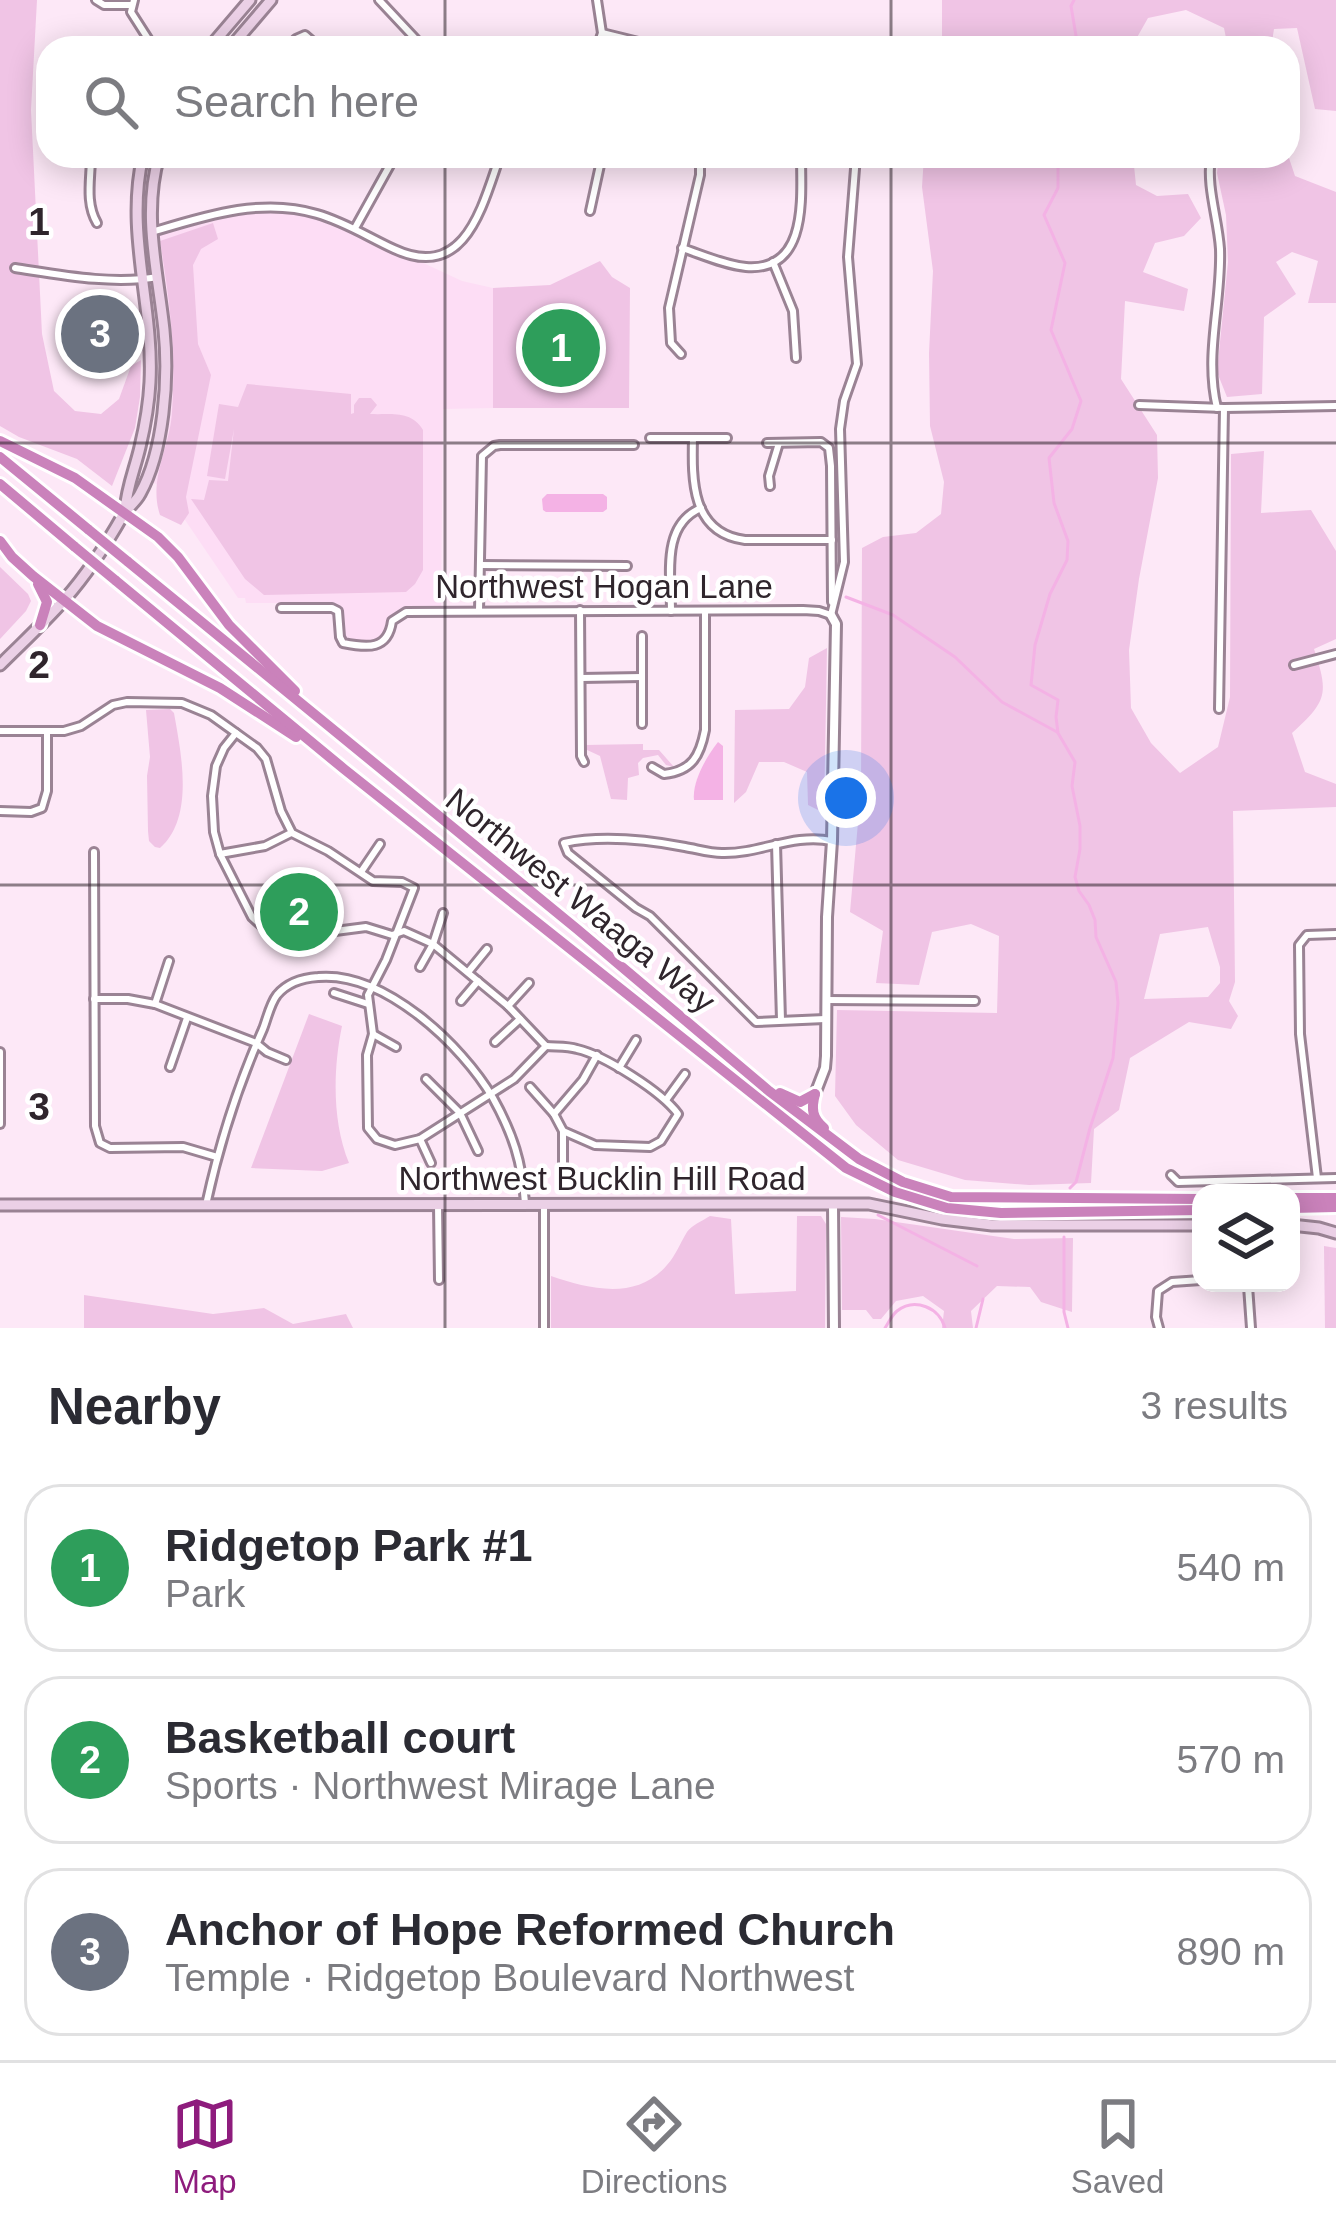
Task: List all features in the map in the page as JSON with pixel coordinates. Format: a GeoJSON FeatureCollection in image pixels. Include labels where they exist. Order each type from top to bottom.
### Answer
{"type":"FeatureCollection","features":[{"type":"Feature","properties":{"kind":"highway"},"geometry":{"type":"LineString","coordinates":[[0,441],[75,478],[178,557],[229,625],[326,724]]}},
{"type":"Feature","properties":{"kind":"highway","name":"Northwest Waaga Way"},"geometry":{"type":"LineString","coordinates":[[0,457],[845,1151],[903,1182],[951,1197],[1192,1199]]}},
{"type":"Feature","properties":{"kind":"highway","name":"Northwest Waaga Way"},"geometry":{"type":"LineString","coordinates":[[0,484],[344,769],[846,1168],[895,1192],[947,1208],[1001,1213],[1192,1210]]}},
{"type":"Feature","properties":{"kind":"highway"},"geometry":{"type":"LineString","coordinates":[[0,541],[32,576],[125,642],[234,697],[344,769]]}},
{"type":"Feature","properties":{"kind":"highway"},"geometry":{"type":"LineString","coordinates":[[32,576],[46,600],[40,625]]}},
{"type":"Feature","properties":{"kind":"highway"},"geometry":{"type":"LineString","coordinates":[[748,1072],[790,1099],[800,1102],[815,1094]]}},
{"type":"Feature","properties":{"kind":"highway"},"geometry":{"type":"LineString","coordinates":[[815,1094],[816,1121],[845,1151]]}},
{"type":"Feature","properties":{"kind":"highway"},"geometry":{"type":"LineString","coordinates":[[1300,1198],[1334,1200]]}},
{"type":"Feature","properties":{"kind":"highway"},"geometry":{"type":"LineString","coordinates":[[1300,1206],[1334,1200]]}},
{"type":"Feature","properties":{"kind":"main road"},"geometry":{"type":"LineString","coordinates":[[219,36],[250,0]]}},
{"type":"Feature","properties":{"kind":"main road"},"geometry":{"type":"LineString","coordinates":[[240,36],[271,0]]}},
{"type":"Feature","properties":{"kind":"main road"},"geometry":{"type":"LineString","coordinates":[[125,512],[150,388],[151,356],[136,235],[141,168]]}},
{"type":"Feature","properties":{"kind":"main road"},"geometry":{"type":"LineString","coordinates":[[0,665],[64,601],[140,495],[163,418],[166,345],[151,232],[156,168]]}},
{"type":"Feature","properties":{"kind":"main road","name":"Northwest Bucklin Hill Road"},"geometry":{"type":"LineString","coordinates":[[0,1205],[833,1204],[882,1205],[980,1224],[1192,1226]]}},
{"type":"Feature","properties":{"kind":"main road"},"geometry":{"type":"LineString","coordinates":[[1300,1227],[1336,1233]]}},
{"type":"Feature","properties":{"kind":"street"},"geometry":{"type":"LineString","coordinates":[[96,0],[104,5],[133,3],[131,12],[146,36]]}},
{"type":"Feature","properties":{"kind":"street"},"geometry":{"type":"LineString","coordinates":[[379,0],[413,36]]}},
{"type":"Feature","properties":{"kind":"street"},"geometry":{"type":"LineString","coordinates":[[597,0],[601,36]]}},
{"type":"Feature","properties":{"kind":"street"},"geometry":{"type":"LineString","coordinates":[[602,33],[614,36]]}},
{"type":"Feature","properties":{"kind":"street"},"geometry":{"type":"LineString","coordinates":[[90,168],[91,212],[97,224]]}},
{"type":"Feature","properties":{"kind":"street"},"geometry":{"type":"LineString","coordinates":[[355,229],[388,168]]}},
{"type":"Feature","properties":{"kind":"street"},"geometry":{"type":"LineString","coordinates":[[136,235],[260,207],[316,213],[414,257],[431,258],[452,250],[468,235],[495,168]]}},
{"type":"Feature","properties":{"kind":"street"},"geometry":{"type":"LineString","coordinates":[[590,211],[599,168]]}},
{"type":"Feature","properties":{"kind":"street"},"geometry":{"type":"LineString","coordinates":[[681,354],[671,343],[668,319],[700,168]]}},
{"type":"Feature","properties":{"kind":"street"},"geometry":{"type":"LineString","coordinates":[[682,248],[743,267],[773,262],[791,246],[800,226],[801,168]]}},
{"type":"Feature","properties":{"kind":"street"},"geometry":{"type":"LineString","coordinates":[[831,613],[844,562],[840,429],[857,364],[848,256],[855,168]]}},
{"type":"Feature","properties":{"kind":"street"},"geometry":{"type":"LineString","coordinates":[[1210,168],[1220,253],[1210,372],[1220,408],[1219,709]]}},
{"type":"Feature","properties":{"kind":"street"},"geometry":{"type":"LineString","coordinates":[[773,262],[793,311],[796,358]]}},
{"type":"Feature","properties":{"kind":"street"},"geometry":{"type":"LineString","coordinates":[[15,268],[141,280],[158,277]]}},
{"type":"Feature","properties":{"kind":"street"},"geometry":{"type":"LineString","coordinates":[[1139,405],[1336,406]]}},
{"type":"Feature","properties":{"kind":"street"},"geometry":{"type":"LineString","coordinates":[[650,438],[727,438]]}},
{"type":"Feature","properties":{"kind":"street"},"geometry":{"type":"LineString","coordinates":[[693,438],[694,492],[715,528],[734,539],[832,540]]}},
{"type":"Feature","properties":{"kind":"street"},"geometry":{"type":"LineString","coordinates":[[766,443],[821,442],[829,448],[831,613],[836,624],[832,841],[825,1068],[815,1094]]}},
{"type":"Feature","properties":{"kind":"street"},"geometry":{"type":"LineString","coordinates":[[770,486],[779,443]]}},
{"type":"Feature","properties":{"kind":"street"},"geometry":{"type":"LineString","coordinates":[[479,610],[482,456],[494,446],[634,445]]}},
{"type":"Feature","properties":{"kind":"street"},"geometry":{"type":"LineString","coordinates":[[671,611],[673,538],[681,520],[700,508]]}},
{"type":"Feature","properties":{"kind":"street"},"geometry":{"type":"LineString","coordinates":[[480,566],[627,566]]}},
{"type":"Feature","properties":{"kind":"street","name":"Northwest Hogan Lane"},"geometry":{"type":"LineString","coordinates":[[280,608],[338,611],[340,637],[350,645],[385,642],[392,621],[406,611],[831,613]]}},
{"type":"Feature","properties":{"kind":"street"},"geometry":{"type":"LineString","coordinates":[[580,610],[584,762]]}},
{"type":"Feature","properties":{"kind":"street"},"geometry":{"type":"LineString","coordinates":[[652,767],[664,774],[683,771],[702,744],[705,610]]}},
{"type":"Feature","properties":{"kind":"street"},"geometry":{"type":"LineString","coordinates":[[642,636],[643,724]]}},
{"type":"Feature","properties":{"kind":"street"},"geometry":{"type":"LineString","coordinates":[[1294,665],[1336,654]]}},
{"type":"Feature","properties":{"kind":"street"},"geometry":{"type":"LineString","coordinates":[[581,678],[642,677]]}},
{"type":"Feature","properties":{"kind":"street"},"geometry":{"type":"LineString","coordinates":[[0,731],[73,729],[112,705],[127,702],[182,703],[211,716],[257,748],[266,759],[280,812],[292,833],[373,881],[403,882],[414,888],[368,1004],[373,1034],[367,1055],[368,1128],[377,1139],[395,1145],[419,1139],[514,1079],[547,1046]]}},
{"type":"Feature","properties":{"kind":"street"},"geometry":{"type":"LineString","coordinates":[[0,812],[43,808],[47,731]]}},
{"type":"Feature","properties":{"kind":"street"},"geometry":{"type":"LineString","coordinates":[[236,733],[216,766],[214,832],[252,917],[290,937],[366,927],[392,935],[404,932],[433,944],[469,971],[547,1046],[597,1055],[666,1100],[678,1114],[661,1142],[650,1148],[595,1144],[563,1131]]}},
{"type":"Feature","properties":{"kind":"street"},"geometry":{"type":"LineString","coordinates":[[220,854],[266,846],[292,833]]}},
{"type":"Feature","properties":{"kind":"street"},"geometry":{"type":"LineString","coordinates":[[825,1019],[756,1022],[650,916],[568,853],[564,843],[634,841],[718,854],[809,837],[832,841]]}},
{"type":"Feature","properties":{"kind":"street"},"geometry":{"type":"LineString","coordinates":[[361,872],[380,844]]}},
{"type":"Feature","properties":{"kind":"street"},"geometry":{"type":"LineString","coordinates":[[776,844],[781,1020]]}},
{"type":"Feature","properties":{"kind":"street"},"geometry":{"type":"LineString","coordinates":[[94,852],[95,1126],[100,1143],[110,1148],[183,1147],[217,1157]]}},
{"type":"Feature","properties":{"kind":"street"},"geometry":{"type":"LineString","coordinates":[[419,967],[443,913]]}},
{"type":"Feature","properties":{"kind":"street"},"geometry":{"type":"LineString","coordinates":[[1317,1178],[1300,1034],[1299,945],[1307,935],[1336,934]]}},
{"type":"Feature","properties":{"kind":"street"},"geometry":{"type":"LineString","coordinates":[[469,971],[487,949]]}},
{"type":"Feature","properties":{"kind":"street"},"geometry":{"type":"LineString","coordinates":[[155,1004],[169,961]]}},
{"type":"Feature","properties":{"kind":"street"},"geometry":{"type":"LineString","coordinates":[[206,1205],[217,1157],[275,997],[302,978],[327,976],[351,979],[387,993],[448,1042],[490,1094],[517,1147],[525,1204]]}},
{"type":"Feature","properties":{"kind":"street"},"geometry":{"type":"LineString","coordinates":[[461,1000],[478,981]]}},
{"type":"Feature","properties":{"kind":"street"},"geometry":{"type":"LineString","coordinates":[[508,1006],[529,983]]}},
{"type":"Feature","properties":{"kind":"street"},"geometry":{"type":"LineString","coordinates":[[334,993],[368,1004]]}},
{"type":"Feature","properties":{"kind":"street"},"geometry":{"type":"LineString","coordinates":[[94,999],[155,1004],[256,1043],[286,1060]]}},
{"type":"Feature","properties":{"kind":"street"},"geometry":{"type":"LineString","coordinates":[[826,1000],[975,1001]]}},
{"type":"Feature","properties":{"kind":"street"},"geometry":{"type":"LineString","coordinates":[[170,1067],[188,1018]]}},
{"type":"Feature","properties":{"kind":"street"},"geometry":{"type":"LineString","coordinates":[[495,1042],[520,1018]]}},
{"type":"Feature","properties":{"kind":"street"},"geometry":{"type":"LineString","coordinates":[[373,1034],[397,1047]]}},
{"type":"Feature","properties":{"kind":"street"},"geometry":{"type":"LineString","coordinates":[[620,1068],[637,1040]]}},
{"type":"Feature","properties":{"kind":"street"},"geometry":{"type":"LineString","coordinates":[[0,1052],[0,1124]]}},
{"type":"Feature","properties":{"kind":"street"},"geometry":{"type":"LineString","coordinates":[[554,1114],[597,1055]]}},
{"type":"Feature","properties":{"kind":"street"},"geometry":{"type":"LineString","coordinates":[[666,1100],[685,1074]]}},
{"type":"Feature","properties":{"kind":"street"},"geometry":{"type":"LineString","coordinates":[[426,1079],[460,1113],[478,1151]]}},
{"type":"Feature","properties":{"kind":"street"},"geometry":{"type":"LineString","coordinates":[[530,1087],[563,1131],[563,1171]]}},
{"type":"Feature","properties":{"kind":"street"},"geometry":{"type":"LineString","coordinates":[[419,1139],[431,1163]]}},
{"type":"Feature","properties":{"kind":"street"},"geometry":{"type":"LineString","coordinates":[[1171,1175],[1178,1182],[1336,1178]]}},
{"type":"Feature","properties":{"kind":"street"},"geometry":{"type":"LineString","coordinates":[[544,1204],[544,1328]]}},
{"type":"Feature","properties":{"kind":"street"},"geometry":{"type":"LineString","coordinates":[[833,1204],[834,1328]]}},
{"type":"Feature","properties":{"kind":"street"},"geometry":{"type":"LineString","coordinates":[[438,1205],[439,1280]]}},
{"type":"Feature","properties":{"kind":"street"},"geometry":{"type":"LineString","coordinates":[[1159,1328],[1158,1291],[1172,1282],[1192,1281]]}},
{"type":"Feature","properties":{"kind":"street"},"geometry":{"type":"LineString","coordinates":[[1246,1292],[1251,1328]]}},
{"type":"Feature","properties":{"kind":"shaded area"},"geometry":{"type":"Polygon","coordinates":[[[0,0],[37,0],[31,110],[42,334],[54,391],[75,411],[101,414],[119,399],[131,366],[141,360],[135,428],[112,486],[77,459],[0,426],[0,0]]]}},
{"type":"Feature","properties":{"kind":"shaded area"},"geometry":{"type":"Polygon","coordinates":[[[942,0],[1336,0],[1336,111],[1315,109],[1297,28],[1274,29],[1273,36],[1226,36],[1224,28],[1186,10],[1148,18],[1138,36],[942,36],[942,0]]]}},
{"type":"Feature","properties":{"kind":"shaded area"},"geometry":{"type":"Polygon","coordinates":[[[923,168],[1134,168],[1136,185],[1157,196],[1188,194],[1201,218],[1184,236],[1155,243],[1143,272],[1188,289],[1184,311],[1125,301],[1121,379],[1157,435],[1158,478],[1129,650],[1131,708],[1151,743],[1180,773],[1218,747],[1230,697],[1231,454],[1264,451],[1261,513],[1311,510],[1336,551],[1336,639],[1314,649],[1322,696],[1292,733],[1305,772],[1336,784],[1336,807],[1233,811],[1235,982],[1229,1001],[1238,1016],[1231,1029],[1189,1022],[1130,1058],[1119,1110],[1094,1129],[1091,1183],[965,1180],[898,1160],[856,1125],[835,1096],[837,1010],[997,1013],[999,936],[971,924],[932,932],[919,985],[876,983],[883,931],[850,912],[861,789],[862,548],[883,537],[916,533],[941,514],[944,482],[930,426],[933,271],[923,168]],[[1208,927],[1160,934],[1144,999],[1208,997],[1220,983],[1208,927]]]}},
{"type":"Feature","properties":{"kind":"shaded area"},"geometry":{"type":"Polygon","coordinates":[[[1218,168],[1292,168],[1295,176],[1336,192],[1336,303],[1308,303],[1318,261],[1292,252],[1276,262],[1296,294],[1264,317],[1262,394],[1227,397],[1217,372],[1228,262],[1226,215],[1218,168]]]}},
{"type":"Feature","properties":{"kind":"shaded area"},"geometry":{"type":"Polygon","coordinates":[[[260,207],[316,213],[462,281],[493,288],[493,408],[443,409],[441,610],[406,612],[392,621],[390,635],[377,645],[343,643],[338,611],[281,608],[280,603],[246,603],[245,598],[238,598],[164,489],[146,478],[166,375],[151,232],[260,207]]]}},
{"type":"Feature","properties":{"kind":"shaded area"},"geometry":{"type":"Polygon","coordinates":[[[213,223],[218,239],[201,249],[193,265],[198,344],[211,375],[186,497],[189,513],[181,525],[160,515],[157,502],[173,389],[160,241],[213,223]]]}},
{"type":"Feature","properties":{"kind":"shaded area"},"geometry":{"type":"Polygon","coordinates":[[[600,261],[612,277],[630,288],[629,408],[493,408],[493,288],[550,285],[600,261]]]}},
{"type":"Feature","properties":{"kind":"shaded area"},"geometry":{"type":"Polygon","coordinates":[[[247,384],[351,394],[351,414],[359,398],[371,398],[377,405],[370,414],[400,415],[413,419],[423,430],[423,570],[406,592],[264,595],[245,579],[191,499],[204,500],[209,480],[228,481],[234,429],[225,479],[207,476],[219,404],[238,407],[247,384]]]}},
{"type":"Feature","properties":{"kind":"shaded area"},"geometry":{"type":"Polygon","coordinates":[[[547,494],[603,494],[607,509],[546,512],[542,499],[547,494]]]}},
{"type":"Feature","properties":{"kind":"shaded area"},"geometry":{"type":"Polygon","coordinates":[[[0,567],[31,601],[0,639],[0,567]]]}},
{"type":"Feature","properties":{"kind":"shaded area"},"geometry":{"type":"Polygon","coordinates":[[[827,648],[824,813],[808,805],[807,772],[784,762],[759,762],[746,792],[734,803],[735,710],[789,709],[805,687],[809,658],[827,648]]]}},
{"type":"Feature","properties":{"kind":"shaded area"},"geometry":{"type":"Polygon","coordinates":[[[170,709],[180,747],[182,802],[171,835],[160,848],[149,841],[146,710],[170,709]]]}},
{"type":"Feature","properties":{"kind":"shaded area"},"geometry":{"type":"Polygon","coordinates":[[[718,742],[723,746],[723,800],[694,800],[698,777],[718,742]]]}},
{"type":"Feature","properties":{"kind":"shaded area"},"geometry":{"type":"Polygon","coordinates":[[[643,744],[643,750],[659,750],[674,767],[658,755],[643,758],[638,763],[639,775],[628,778],[627,800],[611,799],[600,756],[585,745],[643,744]]]}},
{"type":"Feature","properties":{"kind":"shaded area"},"geometry":{"type":"Polygon","coordinates":[[[309,1014],[342,1026],[336,1095],[339,1130],[349,1163],[322,1171],[251,1168],[309,1014]]]}},
{"type":"Feature","properties":{"kind":"shaded area"},"geometry":{"type":"Polygon","coordinates":[[[710,1216],[731,1219],[735,1294],[796,1291],[797,1216],[821,1216],[826,1224],[825,1328],[551,1328],[551,1276],[596,1288],[642,1284],[667,1265],[689,1230],[710,1216]]]}},
{"type":"Feature","properties":{"kind":"shaded area"},"geometry":{"type":"Polygon","coordinates":[[[841,1217],[1014,1239],[1073,1238],[1072,1312],[1041,1302],[1030,1287],[997,1286],[971,1311],[973,1328],[942,1328],[944,1311],[923,1296],[896,1301],[881,1319],[873,1319],[866,1310],[842,1310],[841,1217]]]}},
{"type":"Feature","properties":{"kind":"shaded area"},"geometry":{"type":"Polygon","coordinates":[[[1324,1246],[1336,1248],[1336,1328],[1325,1328],[1324,1246]]]}},
{"type":"Feature","properties":{"kind":"shaded area"},"geometry":{"type":"Polygon","coordinates":[[[84,1295],[213,1314],[264,1308],[293,1324],[346,1314],[353,1328],[84,1328],[84,1295]]]}},
{"type":"Feature","properties":{"kind":"waterway"},"geometry":{"type":"LineString","coordinates":[[1074,0],[1076,36]]}},
{"type":"Feature","properties":{"kind":"waterway"},"geometry":{"type":"LineString","coordinates":[[1058,168],[1058,188],[1044,215],[1065,263],[1051,330],[1081,401],[1072,429],[1049,458],[1054,503],[1068,541],[1067,560],[1050,594],[1035,645],[1031,685],[1058,700],[1058,733],[1075,762],[1072,786],[1080,826],[1075,877],[1095,920],[1096,937],[1116,982],[1118,1003],[1113,1058],[1076,1182],[1070,1188]]}},
{"type":"Feature","properties":{"kind":"waterway"},"geometry":{"type":"LineString","coordinates":[[846,597],[893,615],[955,657],[1002,702],[1057,732]]}},
{"type":"Feature","properties":{"kind":"waterway"},"geometry":{"type":"LineString","coordinates":[[878,1215],[977,1266]]}},
{"type":"Feature","properties":{"kind":"waterway"},"geometry":{"type":"LineString","coordinates":[[1064,1237],[1068,1328]]}},
{"type":"Feature","properties":{"kind":"waterway"},"geometry":{"type":"LineString","coordinates":[[976,1328],[983,1299]]}},
{"type":"Feature","properties":{"kind":"waterway"},"geometry":{"type":"LineString","coordinates":[[885,1328],[897,1311],[911,1305],[932,1310],[945,1328]]}},
{"type":"Feature","properties":{"kind":"place","name":"Anchor of Hope Reformed Church"},"geometry":{"type":"Point","coordinates":[100,334]}},
{"type":"Feature","properties":{"kind":"place","name":"Ridgetop Park #1"},"geometry":{"type":"Point","coordinates":[561,348]}},
{"type":"Feature","properties":{"kind":"place","name":"Basketball court"},"geometry":{"type":"Point","coordinates":[299,912]}}]}
